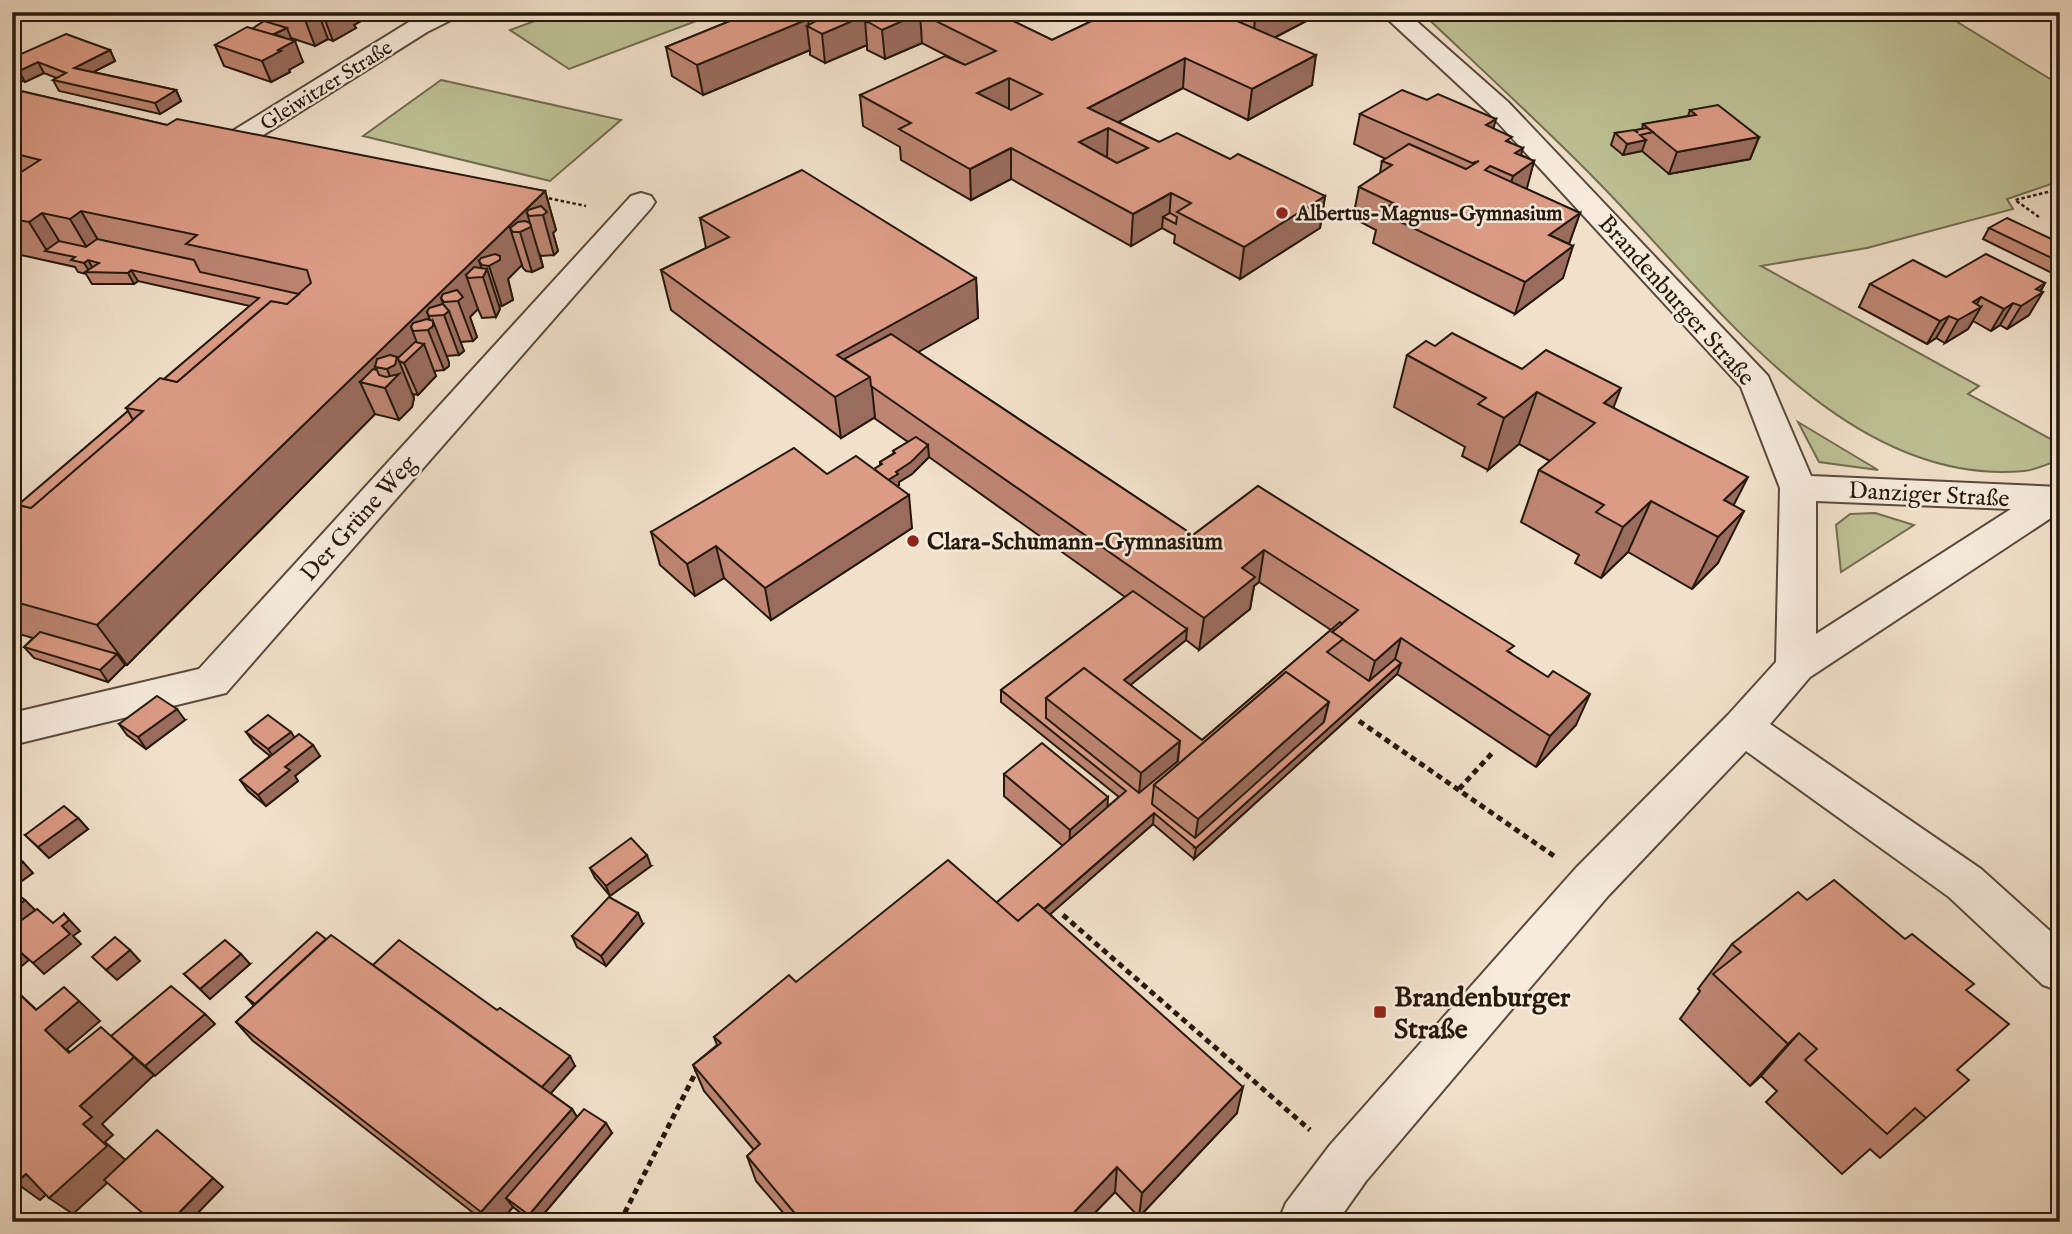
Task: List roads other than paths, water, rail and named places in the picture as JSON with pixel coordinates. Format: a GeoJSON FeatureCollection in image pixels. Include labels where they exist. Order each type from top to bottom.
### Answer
{"type":"FeatureCollection","features":[{"type":"Feature","properties":{"kind":"street","name":"Gleiwitzer Straße"},"geometry":{"type":"LineString","coordinates":[[240,138],[418,27],[449,12]]}},
{"type":"Feature","properties":{"kind":"street","name":"Brandenburger Straße"},"geometry":{"type":"LineString","coordinates":[[1392,12],[1499,108],[1756,383],[1798,488],[1796,666]]}},
{"type":"Feature","properties":{"kind":"street","name":"Der Grüne Weg"},"geometry":{"type":"LineString","coordinates":[[12,729],[212,682],[635,208]]}},
{"type":"Feature","properties":{"kind":"street","name":"Danziger Straße"},"geometry":{"type":"LineString","coordinates":[[1798,488],[2057,499]]}},
{"type":"Feature","properties":{"kind":"street"},"geometry":{"type":"LineString","coordinates":[[1305,1222],[1348,1163],[1592,882],[1743,727],[1796,666],[2057,499]]}},
{"type":"Feature","properties":{"kind":"street"},"geometry":{"type":"LineString","coordinates":[[1743,727],[1965,883],[2060,970]]}},
{"type":"Feature","properties":{"kind":"place","name":"Albertus-Magnus-Gymnasium"},"geometry":{"type":"Point","coordinates":[1282,213]}},
{"type":"Feature","properties":{"kind":"place","name":"Clara-Schumann-Gymnasium"},"geometry":{"type":"Point","coordinates":[913,541]}},
{"type":"Feature","properties":{"kind":"place","name":"Brandenburger Straße"},"geometry":{"type":"Point","coordinates":[1380,1012]}}]}
